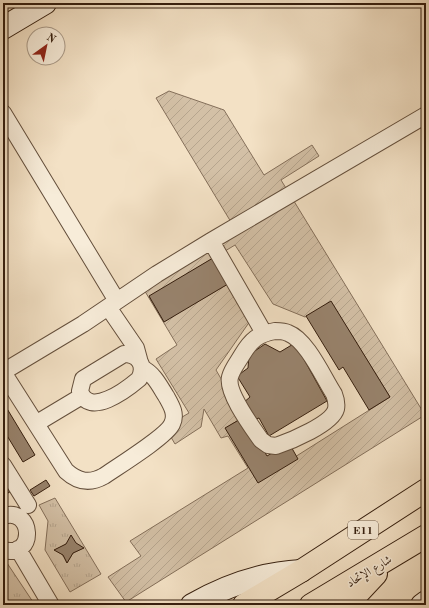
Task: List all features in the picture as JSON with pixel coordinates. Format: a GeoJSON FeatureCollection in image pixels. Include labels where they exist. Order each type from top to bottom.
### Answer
{"type":"FeatureCollection","features":[{"type":"Feature","properties":{"kind":"highway","name":"E11"},"geometry":{"type":"LineString","coordinates":[[244,605],[301,571],[426,490]]}},
{"type":"Feature","properties":{"kind":"highway","name":"شارع الإتحاد"},"geometry":{"type":"LineString","coordinates":[[311,605],[426,536]]}},
{"type":"Feature","properties":{"kind":"highway"},"geometry":{"type":"LineString","coordinates":[[347,605],[364,589],[386,560]]}},
{"type":"Feature","properties":{"kind":"street"},"geometry":{"type":"LineString","coordinates":[[3,28],[45,3]]}},
{"type":"Feature","properties":{"kind":"street"},"geometry":{"type":"LineString","coordinates":[[3,113],[113,304],[136,348],[140,364],[139,379],[104,401],[92,403],[82,396],[80,385],[87,375],[124,354],[134,356],[140,364],[156,379],[173,408],[174,418],[172,425],[164,434],[96,480],[80,481],[72,477],[66,471],[37,423],[3,372],[83,324],[113,304],[211,241],[426,115]]}},
{"type":"Feature","properties":{"kind":"street"},"geometry":{"type":"LineString","coordinates":[[211,241],[264,333]]}},
{"type":"Feature","properties":{"kind":"street"},"geometry":{"type":"LineString","coordinates":[[275,331],[287,332],[298,338],[306,348],[334,394],[337,402],[336,409],[327,422],[276,446],[268,445],[261,440],[233,395],[229,383],[232,371],[250,342],[264,333],[275,331]]}},
{"type":"Feature","properties":{"kind":"street"},"geometry":{"type":"LineString","coordinates":[[37,423],[82,396]]}},
{"type":"Feature","properties":{"kind":"street"},"geometry":{"type":"LineString","coordinates":[[3,466],[28,505]]}},
{"type":"Feature","properties":{"kind":"street"},"geometry":{"type":"LineString","coordinates":[[3,516],[12,515],[18,517],[26,526],[27,539],[10,549],[51,605]]}},
{"type":"Feature","properties":{"kind":"street"},"geometry":{"type":"LineString","coordinates":[[192,605],[251,580],[278,572],[301,571]]}},
{"type":"Feature","properties":{"kind":"street"},"geometry":{"type":"LineString","coordinates":[[422,605],[426,602]]}},
{"type":"Feature","properties":{"kind":"green space"},"geometry":{"type":"Polygon","coordinates":[[[169,91],[224,110],[264,175],[312,145],[319,156],[281,180],[425,415],[126,602],[108,577],[141,556],[130,541],[248,468],[228,436],[221,438],[204,409],[201,427],[175,444],[165,427],[189,413],[156,359],[177,345],[143,288],[237,232],[156,98],[169,91]],[[235,245],[149,297],[164,321],[233,281],[255,314],[216,370],[243,417],[226,428],[260,479],[390,397],[331,302],[305,317],[273,304],[235,245]]]}},
{"type":"Feature","properties":{"kind":"green space"},"geometry":{"type":"Polygon","coordinates":[[[55,498],[101,574],[70,592],[45,550],[48,521],[39,505],[55,498]],[[66,544],[55,550],[63,555],[67,563],[73,553],[83,548],[66,544]]]}},
{"type":"Feature","properties":{"kind":"green space"},"geometry":{"type":"Polygon","coordinates":[[[3,563],[7,563],[35,605],[3,605],[3,563]]]}},
{"type":"Feature","properties":{"kind":"building"},"geometry":{"type":"Polygon","coordinates":[[[218,255],[233,281],[164,322],[149,296],[218,255]]]}},
{"type":"Feature","properties":{"kind":"building"},"geometry":{"type":"Polygon","coordinates":[[[331,301],[390,397],[369,410],[343,367],[339,370],[306,316],[331,301]]]}},
{"type":"Feature","properties":{"kind":"building"},"geometry":{"type":"Polygon","coordinates":[[[295,343],[327,401],[269,436],[259,418],[254,420],[243,403],[250,397],[237,376],[248,368],[249,355],[265,344],[280,352],[295,343]]]}},
{"type":"Feature","properties":{"kind":"building"},"geometry":{"type":"Polygon","coordinates":[[[3,402],[35,455],[23,462],[3,429],[3,402]]]}},
{"type":"Feature","properties":{"kind":"building"},"geometry":{"type":"Polygon","coordinates":[[[244,417],[267,456],[289,443],[298,459],[258,483],[225,428],[244,417]]]}},
{"type":"Feature","properties":{"kind":"building"},"geometry":{"type":"Polygon","coordinates":[[[3,473],[13,490],[3,496],[3,473]]]}},
{"type":"Feature","properties":{"kind":"building"},"geometry":{"type":"Polygon","coordinates":[[[46,480],[50,486],[34,496],[30,490],[46,480]]]}},
{"type":"Feature","properties":{"kind":"building"},"geometry":{"type":"Polygon","coordinates":[[[71,535],[76,543],[84,548],[73,553],[67,563],[63,555],[54,550],[66,544],[71,535]]]}}]}
